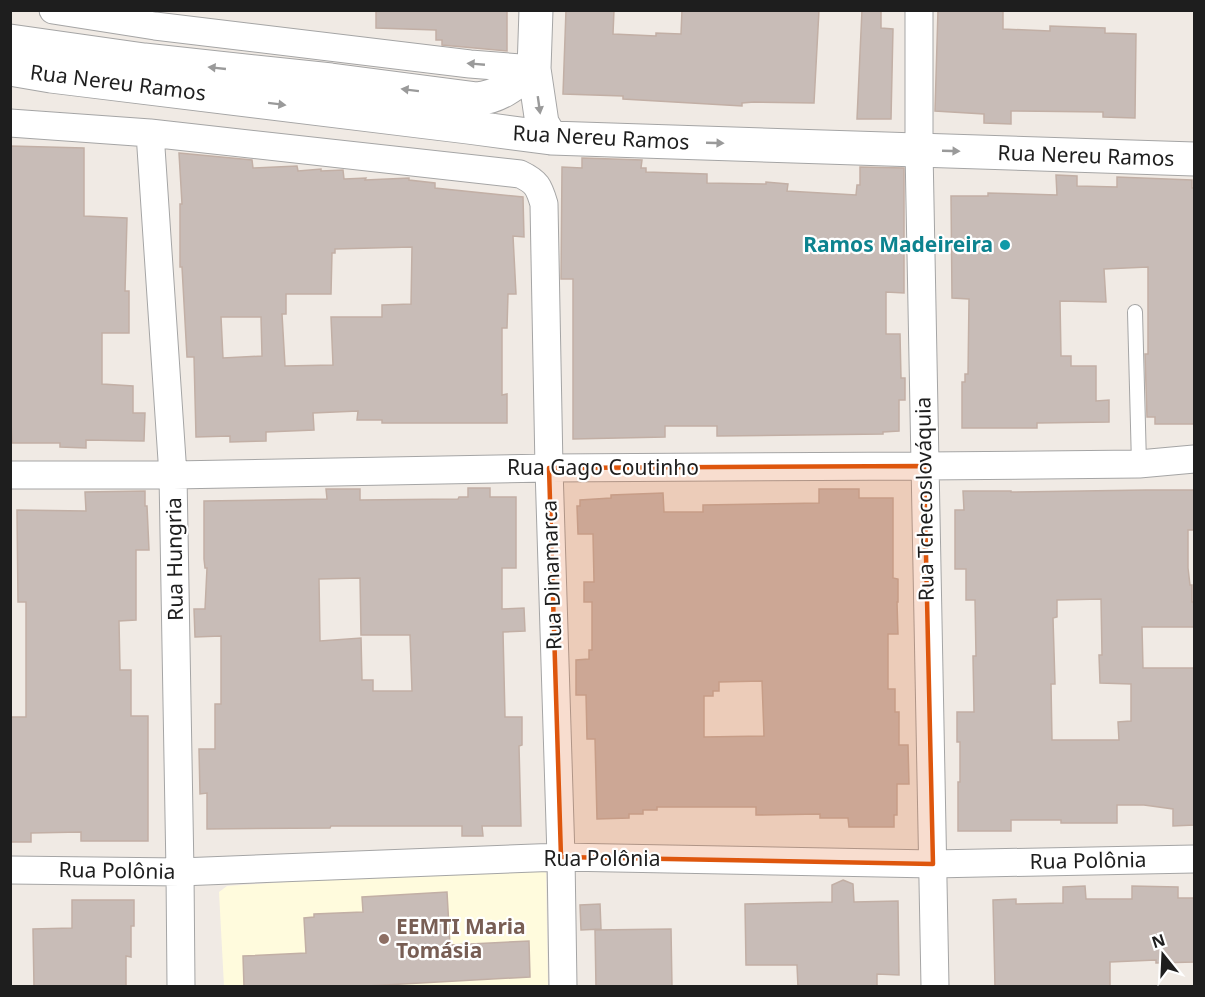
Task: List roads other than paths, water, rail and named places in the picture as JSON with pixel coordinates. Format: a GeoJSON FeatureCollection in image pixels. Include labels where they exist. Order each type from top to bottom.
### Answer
{"type":"FeatureCollection","features":[{"type":"Feature","properties":{"kind":"street"},"geometry":{"type":"LineString","coordinates":[[53,10],[155,18],[470,64],[534,69]]}},
{"type":"Feature","properties":{"kind":"street"},"geometry":{"type":"LineString","coordinates":[[536,10],[534,69],[542,123],[551,138]]}},
{"type":"Feature","properties":{"kind":"street","name":"Rua Tchecoslováquia"},"geometry":{"type":"LineString","coordinates":[[919,10],[924,466],[935,987]]}},
{"type":"Feature","properties":{"kind":"street","name":"Rua Nereu Ramos"},"geometry":{"type":"LineString","coordinates":[[10,41],[144,60],[331,80],[468,112],[551,138],[1194,159]]}},
{"type":"Feature","properties":{"kind":"street","name":"Rua Nereu Ramos"},"geometry":{"type":"LineString","coordinates":[[10,69],[51,76],[468,112]]}},
{"type":"Feature","properties":{"kind":"street"},"geometry":{"type":"LineString","coordinates":[[468,112],[484,98],[505,90],[534,69]]}},
{"type":"Feature","properties":{"kind":"street","name":"Rua Nereu Ramos"},"geometry":{"type":"LineString","coordinates":[[10,123],[150,133],[520,174]]}},
{"type":"Feature","properties":{"kind":"street","name":"Rua Hungria"},"geometry":{"type":"LineString","coordinates":[[150,133],[174,475],[181,987]]}},
{"type":"Feature","properties":{"kind":"street","name":"Rua Dinamarca"},"geometry":{"type":"LineString","coordinates":[[520,174],[533,180],[540,189],[544,204],[563,987]]}},
{"type":"Feature","properties":{"kind":"street","name":"Rua Gago Coutinho"},"geometry":{"type":"LineString","coordinates":[[10,475],[1139,464],[1194,459]]}},
{"type":"Feature","properties":{"kind":"street","name":"Rua Polônia"},"geometry":{"type":"LineString","coordinates":[[10,870],[180,872],[561,857],[933,864],[1194,860]]}},
{"type":"Feature","properties":{"kind":"lane"},"geometry":{"type":"LineString","coordinates":[[1135,312],[1139,464]]}},
{"type":"Feature","properties":{"kind":"place","name":"Ramos Madeireira"},"geometry":{"type":"Point","coordinates":[1005,245]}},
{"type":"Feature","properties":{"kind":"place","name":"EEMTI Maria Tomásia"},"geometry":{"type":"Point","coordinates":[384,939]}}]}
